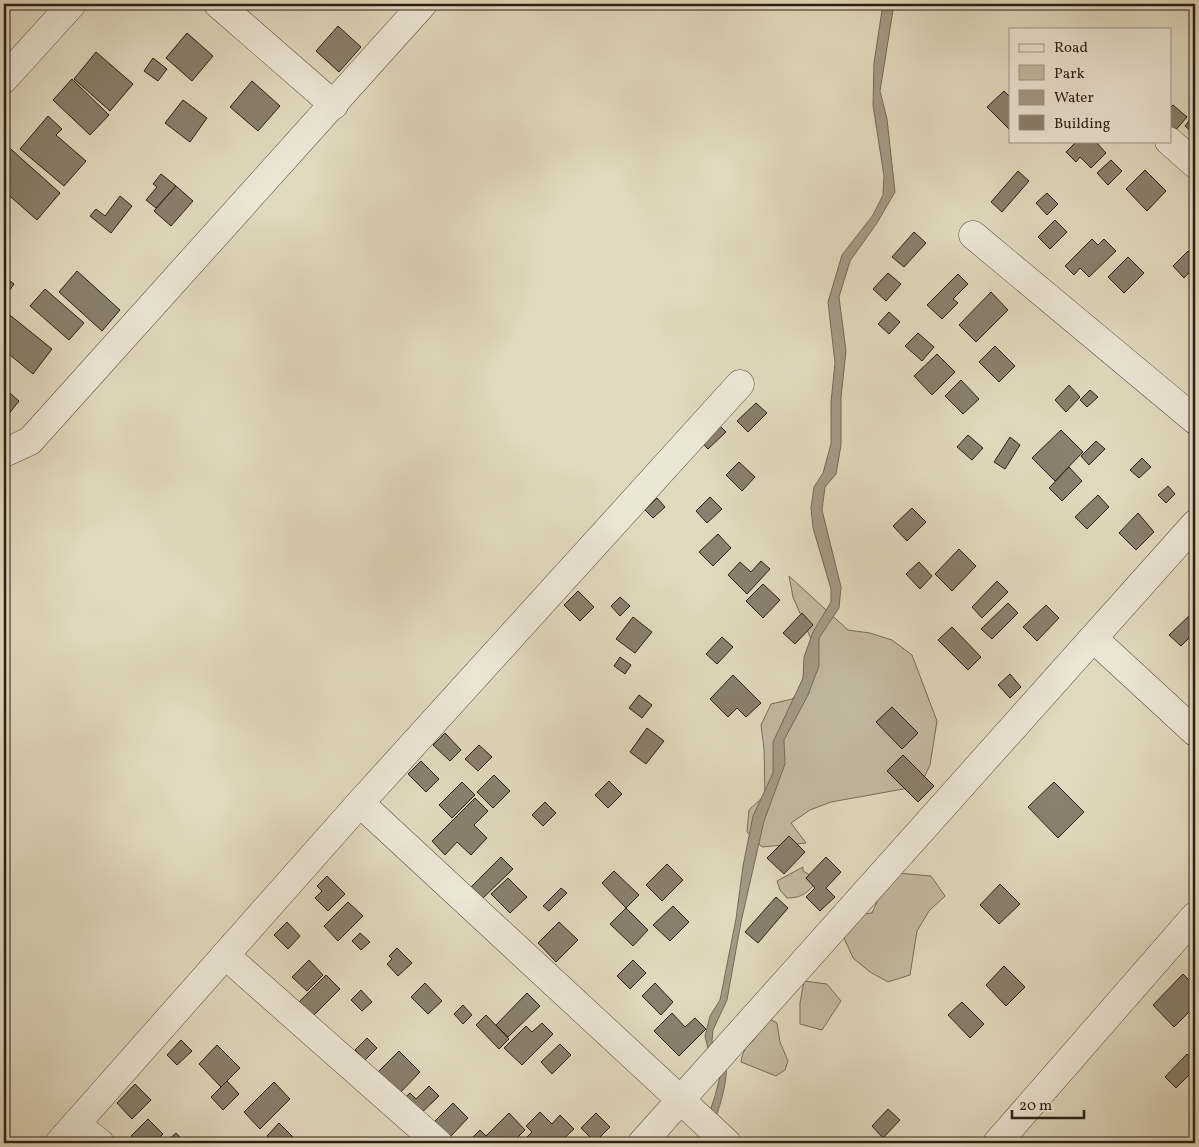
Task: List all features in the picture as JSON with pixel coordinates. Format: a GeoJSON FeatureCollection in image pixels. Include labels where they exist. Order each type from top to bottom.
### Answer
{"type":"FeatureCollection","features":[{"type":"Feature","properties":{"kind":"street"},"geometry":{"type":"LineString","coordinates":[[4,79],[72,4]]}},
{"type":"Feature","properties":{"kind":"street"},"geometry":{"type":"LineString","coordinates":[[218,4],[334,105]]}},
{"type":"Feature","properties":{"kind":"street"},"geometry":{"type":"LineString","coordinates":[[4,453],[30,441],[424,4]]}},
{"type":"Feature","properties":{"kind":"street"},"geometry":{"type":"LineString","coordinates":[[1170,142],[1195,164]]}},
{"type":"Feature","properties":{"kind":"street"},"geometry":{"type":"LineString","coordinates":[[973,235],[1195,420]]}},
{"type":"Feature","properties":{"kind":"street"},"geometry":{"type":"LineString","coordinates":[[100,1143],[68,1134],[360,803],[740,384]]}},
{"type":"Feature","properties":{"kind":"street"},"geometry":{"type":"LineString","coordinates":[[642,1143],[1195,524]]}},
{"type":"Feature","properties":{"kind":"street"},"geometry":{"type":"LineString","coordinates":[[1093,638],[1195,732]]}},
{"type":"Feature","properties":{"kind":"street"},"geometry":{"type":"LineString","coordinates":[[360,803],[682,1100],[714,1132]]}},
{"type":"Feature","properties":{"kind":"street"},"geometry":{"type":"LineString","coordinates":[[997,1143],[1195,916]]}},
{"type":"Feature","properties":{"kind":"street"},"geometry":{"type":"LineString","coordinates":[[225,955],[438,1143]]}},
{"type":"Feature","properties":{"kind":"green space"},"geometry":{"type":"Polygon","coordinates":[[[789,576],[848,630],[870,633],[892,640],[912,655],[937,721],[930,765],[920,786],[831,802],[810,810],[791,823],[806,843],[762,847],[747,832],[749,810],[765,795],[764,749],[761,725],[771,704],[792,699],[808,684],[812,662],[811,639],[793,597],[789,576]]]}},
{"type":"Feature","properties":{"kind":"green space"},"geometry":{"type":"Polygon","coordinates":[[[803,867],[803,871],[812,876],[813,886],[802,895],[787,898],[780,890],[777,881],[803,867]]]}},
{"type":"Feature","properties":{"kind":"green space"},"geometry":{"type":"Polygon","coordinates":[[[887,872],[931,876],[945,896],[929,911],[917,931],[910,975],[888,982],[870,972],[853,958],[844,938],[848,916],[872,913],[881,893],[887,872]]]}},
{"type":"Feature","properties":{"kind":"green space"},"geometry":{"type":"Polygon","coordinates":[[[804,981],[827,984],[841,1001],[822,1030],[800,1024],[800,1003],[804,981]]]}},
{"type":"Feature","properties":{"kind":"green space"},"geometry":{"type":"Polygon","coordinates":[[[768,1018],[777,1023],[780,1042],[788,1061],[785,1070],[776,1076],[741,1062],[744,1051],[755,1039],[762,1024],[768,1018]]]}},
{"type":"Feature","properties":{"kind":"water"},"geometry":{"type":"Polygon","coordinates":[[[883,4],[894,4],[880,91],[887,119],[895,192],[877,223],[850,261],[839,297],[846,351],[841,397],[841,445],[836,474],[825,487],[822,510],[841,587],[839,608],[819,638],[819,666],[808,695],[784,740],[785,764],[764,821],[741,922],[727,1000],[713,1030],[712,1041],[715,1052],[710,1057],[705,1036],[710,1016],[720,1000],[753,816],[773,773],[773,742],[803,678],[804,657],[813,632],[831,602],[831,589],[813,528],[811,508],[814,487],[823,473],[831,444],[831,402],[835,363],[828,302],[842,255],[873,215],[883,195],[884,176],[873,105],[874,63],[883,4]]]}},
{"type":"Feature","properties":{"kind":"water"},"geometry":{"type":"Polygon","coordinates":[[[726,1067],[725,1085],[716,1117],[707,1120],[721,1073],[726,1067]]]}},
{"type":"Feature","properties":{"kind":"building"},"geometry":{"type":"Polygon","coordinates":[[[338,26],[361,47],[339,72],[316,51],[338,26]]]}},
{"type":"Feature","properties":{"kind":"building"},"geometry":{"type":"Polygon","coordinates":[[[187,33],[213,56],[192,81],[166,58],[187,33]]]}},
{"type":"Feature","properties":{"kind":"building"},"geometry":{"type":"Polygon","coordinates":[[[96,52],[133,84],[110,111],[74,79],[96,52]]]}},
{"type":"Feature","properties":{"kind":"building"},"geometry":{"type":"Polygon","coordinates":[[[153,58],[167,69],[158,81],[144,71],[153,58]]]}},
{"type":"Feature","properties":{"kind":"building"},"geometry":{"type":"Polygon","coordinates":[[[72,79],[109,115],[90,135],[53,100],[72,79]]]}},
{"type":"Feature","properties":{"kind":"building"},"geometry":{"type":"Polygon","coordinates":[[[252,81],[280,106],[258,131],[230,107],[252,81]]]}},
{"type":"Feature","properties":{"kind":"building"},"geometry":{"type":"Polygon","coordinates":[[[1004,91],[1009,96],[1009,129],[987,107],[1004,91]]]}},
{"type":"Feature","properties":{"kind":"building"},"geometry":{"type":"Polygon","coordinates":[[[183,100],[207,118],[190,142],[165,123],[183,100]]]}},
{"type":"Feature","properties":{"kind":"building"},"geometry":{"type":"Polygon","coordinates":[[[1172,106],[1187,117],[1174,132],[1172,130],[1172,106]]]}},
{"type":"Feature","properties":{"kind":"building"},"geometry":{"type":"Polygon","coordinates":[[[1195,113],[1195,135],[1185,126],[1195,113]]]}},
{"type":"Feature","properties":{"kind":"building"},"geometry":{"type":"Polygon","coordinates":[[[48,116],[62,129],[56,135],[86,161],[64,186],[20,149],[48,116]]]}},
{"type":"Feature","properties":{"kind":"building"},"geometry":{"type":"Polygon","coordinates":[[[1076,142],[1096,142],[1106,153],[1091,168],[1080,157],[1076,162],[1066,152],[1076,142]]]}},
{"type":"Feature","properties":{"kind":"building"},"geometry":{"type":"Polygon","coordinates":[[[4,143],[60,193],[37,220],[4,191],[4,143]]]}},
{"type":"Feature","properties":{"kind":"building"},"geometry":{"type":"Polygon","coordinates":[[[1111,160],[1122,171],[1108,185],[1097,173],[1111,160]]]}},
{"type":"Feature","properties":{"kind":"building"},"geometry":{"type":"Polygon","coordinates":[[[1145,170],[1166,191],[1147,211],[1126,189],[1145,170]]]}},
{"type":"Feature","properties":{"kind":"building"},"geometry":{"type":"Polygon","coordinates":[[[1018,171],[1029,181],[1002,212],[991,202],[1018,171]]]}},
{"type":"Feature","properties":{"kind":"building"},"geometry":{"type":"Polygon","coordinates":[[[161,174],[176,186],[156,208],[146,200],[157,187],[153,184],[161,174]]]}},
{"type":"Feature","properties":{"kind":"building"},"geometry":{"type":"Polygon","coordinates":[[[176,186],[193,201],[171,226],[154,211],[176,186]]]}},
{"type":"Feature","properties":{"kind":"building"},"geometry":{"type":"Polygon","coordinates":[[[1047,193],[1058,204],[1047,215],[1036,203],[1047,193]]]}},
{"type":"Feature","properties":{"kind":"building"},"geometry":{"type":"Polygon","coordinates":[[[120,196],[132,206],[111,233],[90,216],[96,209],[105,216],[120,196]]]}},
{"type":"Feature","properties":{"kind":"building"},"geometry":{"type":"Polygon","coordinates":[[[1055,220],[1067,232],[1050,249],[1038,237],[1055,220]]]}},
{"type":"Feature","properties":{"kind":"building"},"geometry":{"type":"Polygon","coordinates":[[[914,232],[926,243],[904,267],[892,257],[914,232]]]}},
{"type":"Feature","properties":{"kind":"building"},"geometry":{"type":"Polygon","coordinates":[[[1092,239],[1098,245],[1104,239],[1116,251],[1089,277],[1080,268],[1074,275],[1065,266],[1092,239]]]}},
{"type":"Feature","properties":{"kind":"building"},"geometry":{"type":"Polygon","coordinates":[[[1188,251],[1195,258],[1195,266],[1184,278],[1173,266],[1188,251]]]}},
{"type":"Feature","properties":{"kind":"building"},"geometry":{"type":"Polygon","coordinates":[[[1128,257],[1144,273],[1124,293],[1108,277],[1128,257]]]}},
{"type":"Feature","properties":{"kind":"building"},"geometry":{"type":"Polygon","coordinates":[[[77,271],[120,310],[102,331],[59,292],[77,271]]]}},
{"type":"Feature","properties":{"kind":"building"},"geometry":{"type":"Polygon","coordinates":[[[888,273],[901,284],[886,301],[873,289],[888,273]]]}},
{"type":"Feature","properties":{"kind":"building"},"geometry":{"type":"Polygon","coordinates":[[[958,274],[968,284],[953,299],[958,303],[942,319],[927,305],[958,274]]]}},
{"type":"Feature","properties":{"kind":"building"},"geometry":{"type":"Polygon","coordinates":[[[4,276],[14,284],[4,298],[4,276]]]}},
{"type":"Feature","properties":{"kind":"building"},"geometry":{"type":"Polygon","coordinates":[[[45,289],[84,323],[69,340],[30,306],[45,289]]]}},
{"type":"Feature","properties":{"kind":"building"},"geometry":{"type":"Polygon","coordinates":[[[991,292],[1008,310],[976,342],[959,325],[991,292]]]}},
{"type":"Feature","properties":{"kind":"building"},"geometry":{"type":"Polygon","coordinates":[[[6,312],[52,349],[33,374],[4,350],[4,315],[6,312]]]}},
{"type":"Feature","properties":{"kind":"building"},"geometry":{"type":"Polygon","coordinates":[[[889,312],[900,322],[889,334],[878,324],[889,312]]]}},
{"type":"Feature","properties":{"kind":"building"},"geometry":{"type":"Polygon","coordinates":[[[918,333],[934,347],[922,361],[905,346],[918,333]]]}},
{"type":"Feature","properties":{"kind":"building"},"geometry":{"type":"Polygon","coordinates":[[[995,346],[1015,366],[999,382],[979,362],[995,346]]]}},
{"type":"Feature","properties":{"kind":"building"},"geometry":{"type":"Polygon","coordinates":[[[937,354],[955,372],[932,395],[914,376],[937,354]]]}},
{"type":"Feature","properties":{"kind":"building"},"geometry":{"type":"Polygon","coordinates":[[[961,380],[979,399],[963,414],[945,396],[961,380]]]}},
{"type":"Feature","properties":{"kind":"building"},"geometry":{"type":"Polygon","coordinates":[[[1069,385],[1080,397],[1066,412],[1055,400],[1069,385]]]}},
{"type":"Feature","properties":{"kind":"building"},"geometry":{"type":"Polygon","coordinates":[[[4,388],[19,401],[4,420],[4,388]]]}},
{"type":"Feature","properties":{"kind":"building"},"geometry":{"type":"Polygon","coordinates":[[[1090,390],[1098,397],[1087,407],[1080,400],[1090,390]]]}},
{"type":"Feature","properties":{"kind":"building"},"geometry":{"type":"Polygon","coordinates":[[[756,403],[767,413],[748,432],[737,421],[756,403]]]}},
{"type":"Feature","properties":{"kind":"building"},"geometry":{"type":"Polygon","coordinates":[[[716,422],[726,432],[708,449],[699,439],[716,422]]]}},
{"type":"Feature","properties":{"kind":"building"},"geometry":{"type":"Polygon","coordinates":[[[1061,430],[1083,452],[1055,481],[1032,458],[1061,430]]]}},
{"type":"Feature","properties":{"kind":"building"},"geometry":{"type":"Polygon","coordinates":[[[968,435],[983,448],[972,460],[957,447],[968,435]]]}},
{"type":"Feature","properties":{"kind":"building"},"geometry":{"type":"Polygon","coordinates":[[[1010,437],[1020,445],[1005,469],[994,462],[1010,437]]]}},
{"type":"Feature","properties":{"kind":"building"},"geometry":{"type":"Polygon","coordinates":[[[1096,441],[1105,449],[1089,465],[1081,456],[1096,441]]]}},
{"type":"Feature","properties":{"kind":"building"},"geometry":{"type":"Polygon","coordinates":[[[1142,458],[1151,467],[1139,478],[1130,470],[1142,458]]]}},
{"type":"Feature","properties":{"kind":"building"},"geometry":{"type":"Polygon","coordinates":[[[739,462],[755,477],[742,491],[726,475],[739,462]]]}},
{"type":"Feature","properties":{"kind":"building"},"geometry":{"type":"Polygon","coordinates":[[[1069,467],[1082,481],[1062,501],[1049,488],[1069,467]]]}},
{"type":"Feature","properties":{"kind":"building"},"geometry":{"type":"Polygon","coordinates":[[[1168,486],[1175,494],[1166,503],[1158,495],[1168,486]]]}},
{"type":"Feature","properties":{"kind":"building"},"geometry":{"type":"Polygon","coordinates":[[[1098,495],[1109,507],[1087,529],[1075,517],[1098,495]]]}},
{"type":"Feature","properties":{"kind":"building"},"geometry":{"type":"Polygon","coordinates":[[[710,497],[722,509],[707,523],[696,511],[710,497]]]}},
{"type":"Feature","properties":{"kind":"building"},"geometry":{"type":"Polygon","coordinates":[[[657,498],[665,507],[653,518],[645,510],[657,498]]]}},
{"type":"Feature","properties":{"kind":"building"},"geometry":{"type":"Polygon","coordinates":[[[912,508],[926,522],[907,541],[893,526],[912,508]]]}},
{"type":"Feature","properties":{"kind":"building"},"geometry":{"type":"Polygon","coordinates":[[[1138,513],[1154,532],[1136,550],[1119,533],[1138,513]]]}},
{"type":"Feature","properties":{"kind":"building"},"geometry":{"type":"Polygon","coordinates":[[[718,534],[731,548],[713,566],[699,552],[718,534]]]}},
{"type":"Feature","properties":{"kind":"building"},"geometry":{"type":"Polygon","coordinates":[[[959,549],[976,566],[952,591],[935,574],[959,549]]]}},
{"type":"Feature","properties":{"kind":"building"},"geometry":{"type":"Polygon","coordinates":[[[761,561],[770,569],[747,594],[728,575],[740,562],[751,572],[761,561]]]}},
{"type":"Feature","properties":{"kind":"building"},"geometry":{"type":"Polygon","coordinates":[[[919,562],[932,576],[920,589],[906,574],[919,562]]]}},
{"type":"Feature","properties":{"kind":"building"},"geometry":{"type":"Polygon","coordinates":[[[997,581],[1008,592],[982,618],[972,607],[997,581]]]}},
{"type":"Feature","properties":{"kind":"building"},"geometry":{"type":"Polygon","coordinates":[[[763,584],[780,600],[763,618],[746,601],[763,584]]]}},
{"type":"Feature","properties":{"kind":"building"},"geometry":{"type":"Polygon","coordinates":[[[578,591],[594,607],[580,621],[564,605],[578,591]]]}},
{"type":"Feature","properties":{"kind":"building"},"geometry":{"type":"Polygon","coordinates":[[[620,597],[630,606],[620,616],[611,606],[620,597]]]}},
{"type":"Feature","properties":{"kind":"building"},"geometry":{"type":"Polygon","coordinates":[[[1008,603],[1018,613],[992,639],[981,629],[1008,603]]]}},
{"type":"Feature","properties":{"kind":"building"},"geometry":{"type":"Polygon","coordinates":[[[1046,605],[1059,618],[1037,641],[1023,627],[1046,605]]]}},
{"type":"Feature","properties":{"kind":"building"},"geometry":{"type":"Polygon","coordinates":[[[802,613],[813,625],[795,644],[783,633],[802,613]]]}},
{"type":"Feature","properties":{"kind":"building"},"geometry":{"type":"Polygon","coordinates":[[[1191,614],[1195,618],[1195,632],[1181,646],[1169,635],[1191,614]]]}},
{"type":"Feature","properties":{"kind":"building"},"geometry":{"type":"Polygon","coordinates":[[[633,617],[652,632],[635,653],[616,639],[633,617]]]}},
{"type":"Feature","properties":{"kind":"building"},"geometry":{"type":"Polygon","coordinates":[[[952,627],[981,657],[968,670],[938,640],[952,627]]]}},
{"type":"Feature","properties":{"kind":"building"},"geometry":{"type":"Polygon","coordinates":[[[722,637],[733,647],[717,664],[706,654],[722,637]]]}},
{"type":"Feature","properties":{"kind":"building"},"geometry":{"type":"Polygon","coordinates":[[[620,657],[631,665],[625,674],[614,666],[620,657]]]}},
{"type":"Feature","properties":{"kind":"building"},"geometry":{"type":"Polygon","coordinates":[[[1010,674],[1021,687],[1010,698],[998,685],[1010,674]]]}},
{"type":"Feature","properties":{"kind":"building"},"geometry":{"type":"Polygon","coordinates":[[[733,675],[761,703],[746,717],[737,708],[728,717],[710,699],[733,675]]]}},
{"type":"Feature","properties":{"kind":"building"},"geometry":{"type":"Polygon","coordinates":[[[639,695],[652,705],[642,718],[629,708],[639,695]]]}},
{"type":"Feature","properties":{"kind":"building"},"geometry":{"type":"Polygon","coordinates":[[[892,707],[918,733],[902,749],[876,722],[892,707]]]}},
{"type":"Feature","properties":{"kind":"building"},"geometry":{"type":"Polygon","coordinates":[[[647,728],[664,741],[646,764],[630,752],[647,728]]]}},
{"type":"Feature","properties":{"kind":"building"},"geometry":{"type":"Polygon","coordinates":[[[445,733],[461,750],[450,761],[433,745],[445,733]]]}},
{"type":"Feature","properties":{"kind":"building"},"geometry":{"type":"Polygon","coordinates":[[[479,745],[492,757],[478,771],[465,759],[479,745]]]}},
{"type":"Feature","properties":{"kind":"building"},"geometry":{"type":"Polygon","coordinates":[[[903,755],[934,786],[918,802],[887,771],[903,755]]]}},
{"type":"Feature","properties":{"kind":"building"},"geometry":{"type":"Polygon","coordinates":[[[421,761],[439,779],[426,792],[408,774],[421,761]]]}},
{"type":"Feature","properties":{"kind":"building"},"geometry":{"type":"Polygon","coordinates":[[[494,775],[510,791],[493,808],[477,792],[494,775]]]}},
{"type":"Feature","properties":{"kind":"building"},"geometry":{"type":"Polygon","coordinates":[[[609,781],[622,794],[608,808],[595,795],[609,781]]]}},
{"type":"Feature","properties":{"kind":"building"},"geometry":{"type":"Polygon","coordinates":[[[462,782],[475,795],[452,818],[439,805],[462,782]]]}},
{"type":"Feature","properties":{"kind":"building"},"geometry":{"type":"Polygon","coordinates":[[[1054,782],[1084,812],[1058,838],[1028,807],[1054,782]]]}},
{"type":"Feature","properties":{"kind":"building"},"geometry":{"type":"Polygon","coordinates":[[[475,798],[488,811],[474,825],[487,838],[471,855],[457,842],[445,855],[432,841],[475,798]]]}},
{"type":"Feature","properties":{"kind":"building"},"geometry":{"type":"Polygon","coordinates":[[[545,802],[556,813],[543,826],[532,815],[545,802]]]}},
{"type":"Feature","properties":{"kind":"building"},"geometry":{"type":"Polygon","coordinates":[[[789,836],[805,852],[784,874],[767,858],[789,836]]]}},
{"type":"Feature","properties":{"kind":"building"},"geometry":{"type":"Polygon","coordinates":[[[501,857],[513,869],[482,899],[471,887],[501,857]]]}},
{"type":"Feature","properties":{"kind":"building"},"geometry":{"type":"Polygon","coordinates":[[[826,857],[841,872],[826,888],[835,897],[820,911],[806,897],[815,888],[806,878],[826,857]]]}},
{"type":"Feature","properties":{"kind":"building"},"geometry":{"type":"Polygon","coordinates":[[[667,864],[683,880],[662,901],[646,885],[667,864]]]}},
{"type":"Feature","properties":{"kind":"building"},"geometry":{"type":"Polygon","coordinates":[[[614,871],[639,895],[626,908],[602,883],[614,871]]]}},
{"type":"Feature","properties":{"kind":"building"},"geometry":{"type":"Polygon","coordinates":[[[327,876],[345,894],[328,911],[315,898],[322,891],[317,886],[327,876]]]}},
{"type":"Feature","properties":{"kind":"building"},"geometry":{"type":"Polygon","coordinates":[[[508,878],[527,897],[510,913],[491,894],[508,878]]]}},
{"type":"Feature","properties":{"kind":"building"},"geometry":{"type":"Polygon","coordinates":[[[1000,884],[1020,904],[999,924],[980,905],[1000,884]]]}},
{"type":"Feature","properties":{"kind":"building"},"geometry":{"type":"Polygon","coordinates":[[[561,888],[567,893],[549,911],[543,906],[561,888]]]}},
{"type":"Feature","properties":{"kind":"building"},"geometry":{"type":"Polygon","coordinates":[[[776,897],[788,908],[758,943],[745,932],[776,897]]]}},
{"type":"Feature","properties":{"kind":"building"},"geometry":{"type":"Polygon","coordinates":[[[348,902],[363,916],[338,941],[324,926],[348,902]]]}},
{"type":"Feature","properties":{"kind":"building"},"geometry":{"type":"Polygon","coordinates":[[[673,906],[689,922],[670,941],[653,925],[673,906]]]}},
{"type":"Feature","properties":{"kind":"building"},"geometry":{"type":"Polygon","coordinates":[[[626,908],[648,930],[633,946],[610,924],[626,908]]]}},
{"type":"Feature","properties":{"kind":"building"},"geometry":{"type":"Polygon","coordinates":[[[287,922],[300,936],[288,949],[274,935],[287,922]]]}},
{"type":"Feature","properties":{"kind":"building"},"geometry":{"type":"Polygon","coordinates":[[[559,922],[578,940],[556,962],[538,943],[559,922]]]}},
{"type":"Feature","properties":{"kind":"building"},"geometry":{"type":"Polygon","coordinates":[[[360,933],[370,942],[361,950],[352,941],[360,933]]]}},
{"type":"Feature","properties":{"kind":"building"},"geometry":{"type":"Polygon","coordinates":[[[397,948],[412,963],[398,976],[387,964],[392,959],[389,956],[397,948]]]}},
{"type":"Feature","properties":{"kind":"building"},"geometry":{"type":"Polygon","coordinates":[[[309,960],[323,975],[307,991],[292,977],[309,960]]]}},
{"type":"Feature","properties":{"kind":"building"},"geometry":{"type":"Polygon","coordinates":[[[633,960],[646,973],[630,989],[617,976],[633,960]]]}},
{"type":"Feature","properties":{"kind":"building"},"geometry":{"type":"Polygon","coordinates":[[[1004,966],[1025,987],[1006,1006],[986,985],[1004,966]]]}},
{"type":"Feature","properties":{"kind":"building"},"geometry":{"type":"Polygon","coordinates":[[[1183,974],[1195,986],[1195,1006],[1174,1027],[1153,1005],[1183,974]]]}},
{"type":"Feature","properties":{"kind":"building"},"geometry":{"type":"Polygon","coordinates":[[[326,975],[340,989],[305,1024],[291,1010],[326,975]]]}},
{"type":"Feature","properties":{"kind":"building"},"geometry":{"type":"Polygon","coordinates":[[[425,983],[442,1001],[428,1014],[411,997],[425,983]]]}},
{"type":"Feature","properties":{"kind":"building"},"geometry":{"type":"Polygon","coordinates":[[[655,983],[673,1002],[661,1015],[642,996],[655,983]]]}},
{"type":"Feature","properties":{"kind":"building"},"geometry":{"type":"Polygon","coordinates":[[[361,990],[372,1002],[362,1011],[351,1000],[361,990]]]}},
{"type":"Feature","properties":{"kind":"building"},"geometry":{"type":"Polygon","coordinates":[[[527,993],[540,1006],[508,1037],[496,1025],[527,993]]]}},
{"type":"Feature","properties":{"kind":"building"},"geometry":{"type":"Polygon","coordinates":[[[962,1002],[984,1024],[970,1038],[948,1015],[962,1002]]]}},
{"type":"Feature","properties":{"kind":"building"},"geometry":{"type":"Polygon","coordinates":[[[463,1005],[472,1015],[463,1024],[454,1014],[463,1005]]]}},
{"type":"Feature","properties":{"kind":"building"},"geometry":{"type":"Polygon","coordinates":[[[672,1013],[685,1027],[695,1018],[706,1029],[679,1056],[654,1031],[672,1013]]]}},
{"type":"Feature","properties":{"kind":"building"},"geometry":{"type":"Polygon","coordinates":[[[486,1015],[509,1039],[499,1049],[476,1025],[486,1015]]]}},
{"type":"Feature","properties":{"kind":"building"},"geometry":{"type":"Polygon","coordinates":[[[542,1023],[553,1034],[522,1065],[504,1048],[526,1026],[532,1032],[542,1023]]]}},
{"type":"Feature","properties":{"kind":"building"},"geometry":{"type":"Polygon","coordinates":[[[367,1038],[377,1048],[365,1060],[355,1050],[367,1038]]]}},
{"type":"Feature","properties":{"kind":"building"},"geometry":{"type":"Polygon","coordinates":[[[181,1040],[192,1051],[177,1065],[167,1055],[181,1040]]]}},
{"type":"Feature","properties":{"kind":"building"},"geometry":{"type":"Polygon","coordinates":[[[560,1044],[571,1055],[552,1074],[541,1062],[560,1044]]]}},
{"type":"Feature","properties":{"kind":"building"},"geometry":{"type":"Polygon","coordinates":[[[217,1045],[240,1068],[221,1087],[199,1064],[217,1045]]]}},
{"type":"Feature","properties":{"kind":"building"},"geometry":{"type":"Polygon","coordinates":[[[399,1051],[420,1072],[394,1099],[373,1077],[399,1051]]]}},
{"type":"Feature","properties":{"kind":"building"},"geometry":{"type":"Polygon","coordinates":[[[1187,1054],[1195,1062],[1195,1069],[1176,1088],[1165,1077],[1187,1054]]]}},
{"type":"Feature","properties":{"kind":"building"},"geometry":{"type":"Polygon","coordinates":[[[227,1081],[239,1094],[223,1110],[211,1097],[227,1081]]]}},
{"type":"Feature","properties":{"kind":"building"},"geometry":{"type":"Polygon","coordinates":[[[274,1082],[290,1099],[260,1129],[244,1112],[274,1082]]]}},
{"type":"Feature","properties":{"kind":"building"},"geometry":{"type":"Polygon","coordinates":[[[135,1084],[151,1100],[132,1119],[117,1103],[135,1084]]]}},
{"type":"Feature","properties":{"kind":"building"},"geometry":{"type":"Polygon","coordinates":[[[429,1086],[439,1096],[414,1120],[398,1104],[410,1093],[416,1099],[429,1086]]]}},
{"type":"Feature","properties":{"kind":"building"},"geometry":{"type":"Polygon","coordinates":[[[453,1103],[468,1118],[449,1138],[426,1130],[453,1103]]]}},
{"type":"Feature","properties":{"kind":"building"},"geometry":{"type":"Polygon","coordinates":[[[888,1109],[900,1120],[883,1138],[872,1126],[888,1109]]]}},
{"type":"Feature","properties":{"kind":"building"},"geometry":{"type":"Polygon","coordinates":[[[540,1112],[552,1124],[560,1115],[574,1129],[559,1143],[521,1143],[532,1132],[526,1126],[540,1112]]]}},
{"type":"Feature","properties":{"kind":"building"},"geometry":{"type":"Polygon","coordinates":[[[509,1113],[525,1130],[512,1143],[467,1143],[480,1130],[486,1136],[509,1113]]]}},
{"type":"Feature","properties":{"kind":"building"},"geometry":{"type":"Polygon","coordinates":[[[596,1113],[610,1127],[595,1142],[581,1128],[596,1113]]]}},
{"type":"Feature","properties":{"kind":"building"},"geometry":{"type":"Polygon","coordinates":[[[148,1119],[163,1134],[153,1143],[139,1143],[131,1136],[148,1119]]]}},
{"type":"Feature","properties":{"kind":"building"},"geometry":{"type":"Polygon","coordinates":[[[279,1123],[295,1139],[291,1143],[274,1143],[267,1136],[279,1123]]]}},
{"type":"Feature","properties":{"kind":"building"},"geometry":{"type":"Polygon","coordinates":[[[176,1133],[183,1140],[180,1143],[165,1143],[176,1133]]]}}]}
